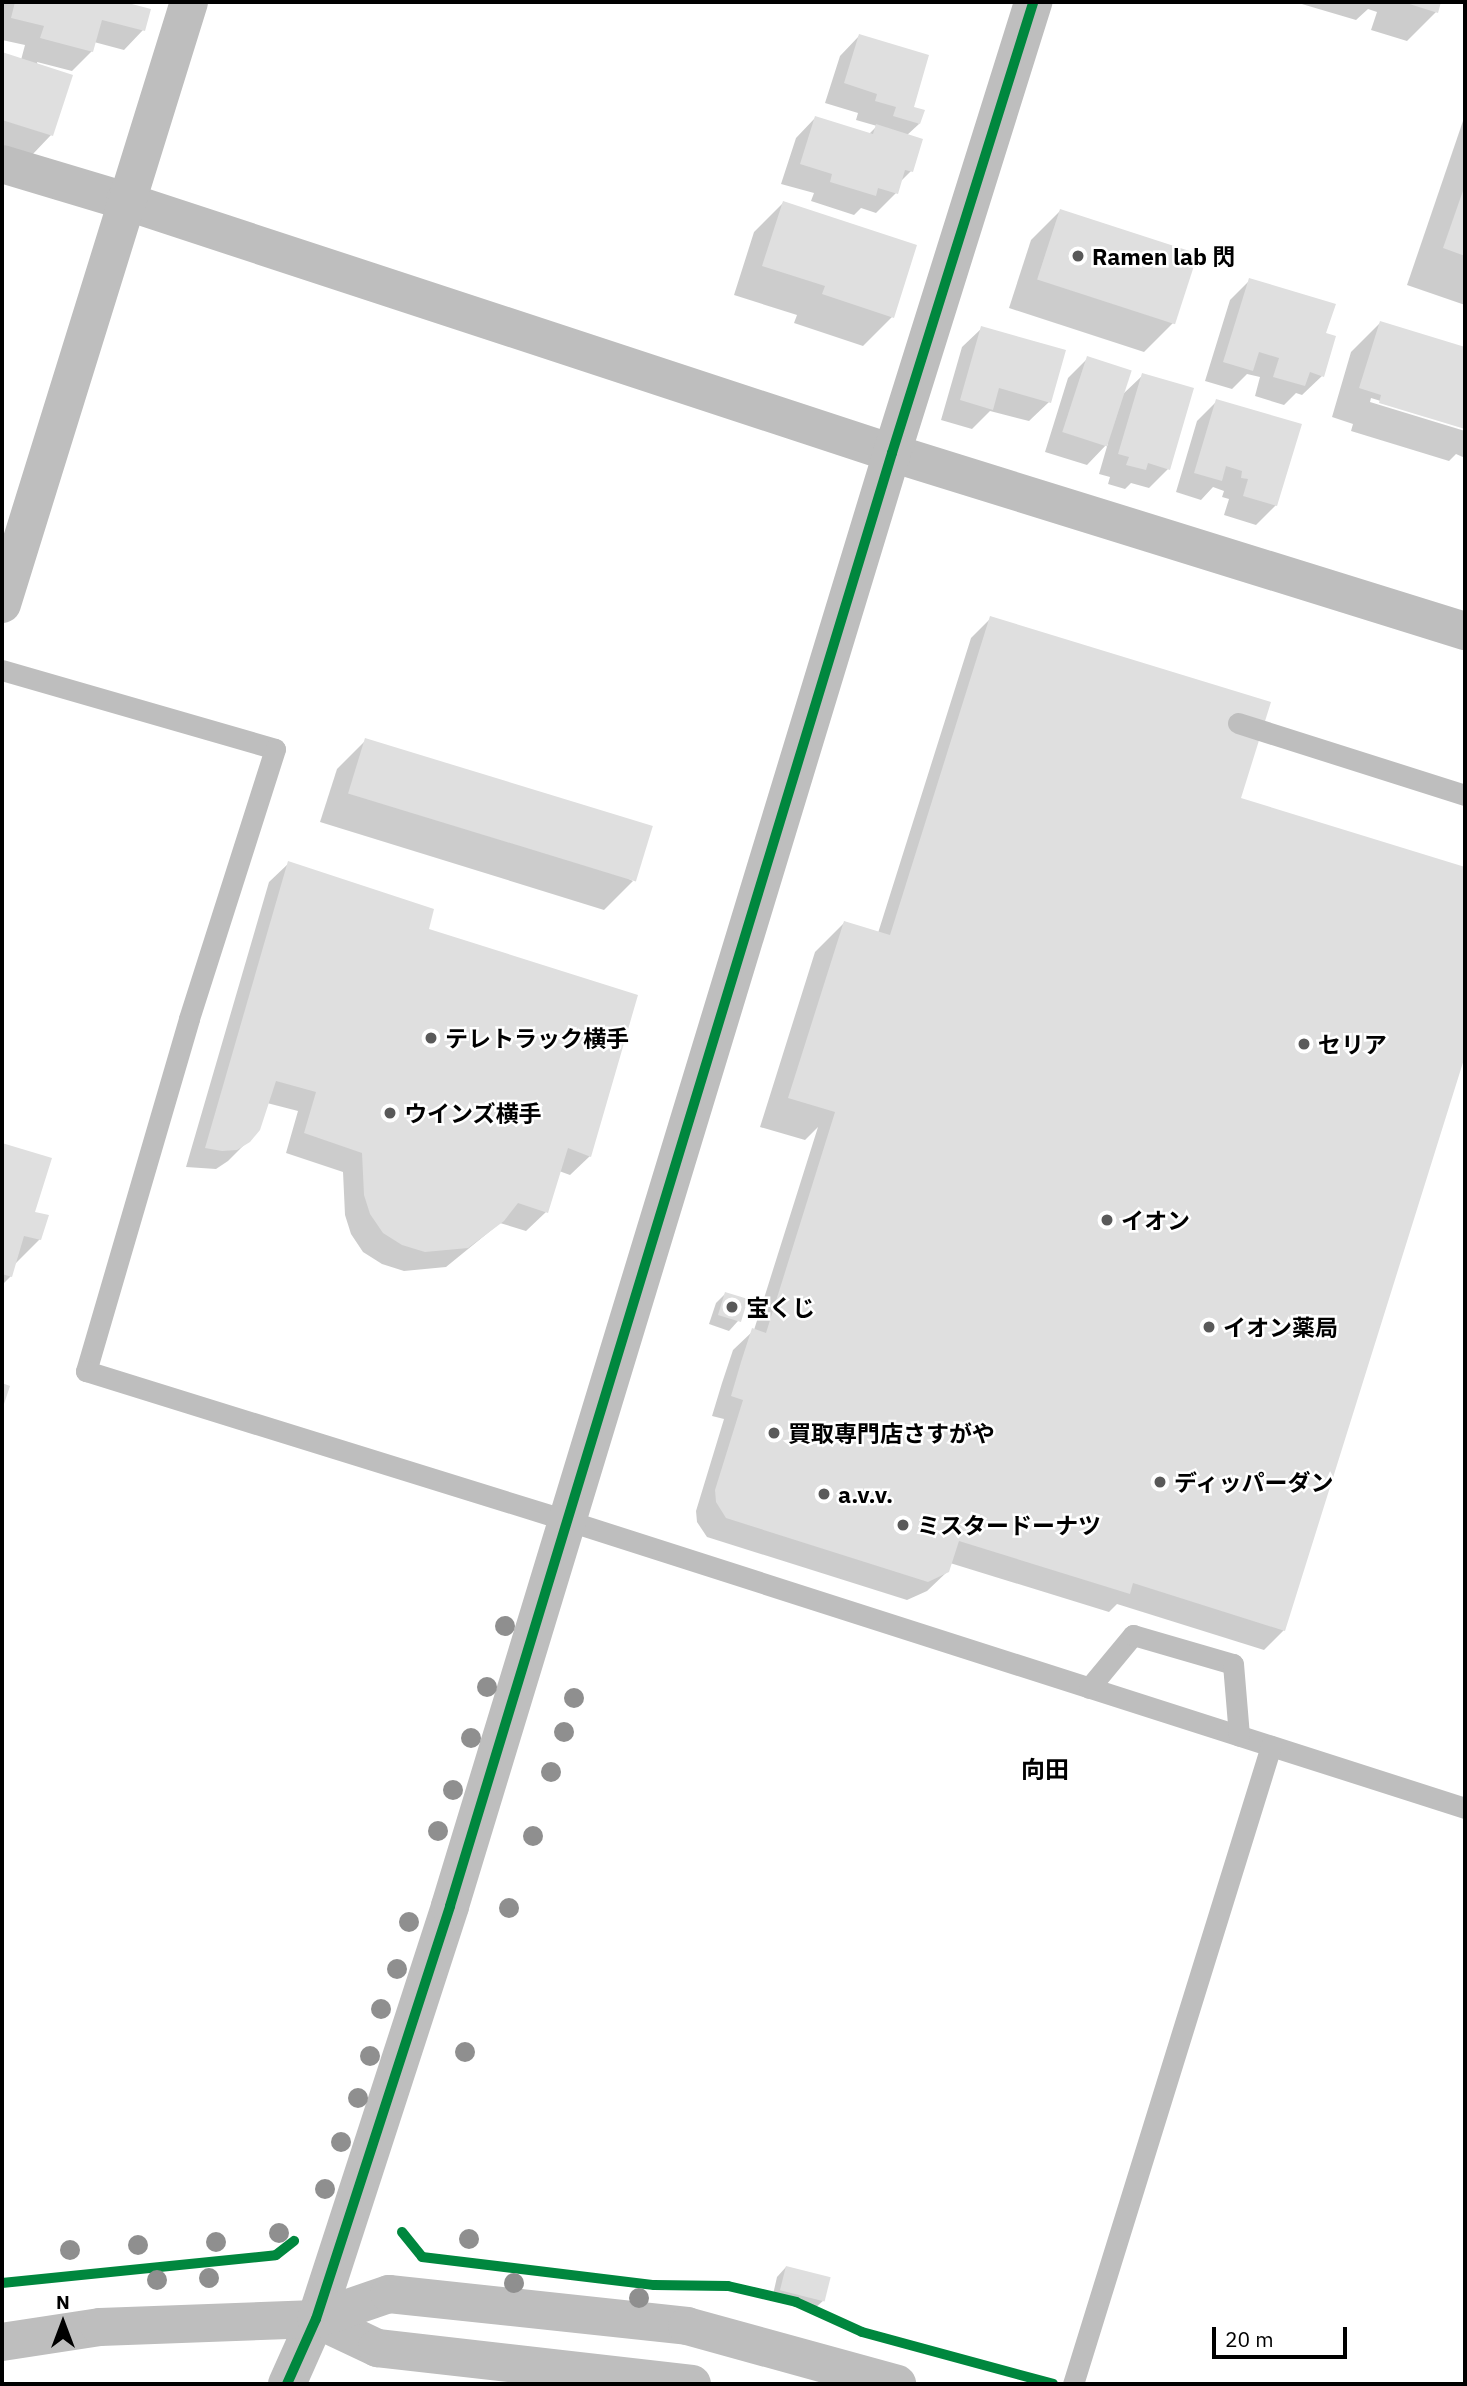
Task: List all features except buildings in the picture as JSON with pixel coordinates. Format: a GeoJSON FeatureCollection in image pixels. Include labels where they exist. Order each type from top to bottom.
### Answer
{"type":"FeatureCollection","features":[{"type":"Feature","properties":{"kind":"street"},"geometry":{"type":"LineString","coordinates":[[2,604],[189,2]]}},
{"type":"Feature","properties":{"kind":"street"},"geometry":{"type":"LineString","coordinates":[[287,2384],[316,2319],[450,1906],[1032,2]]}},
{"type":"Feature","properties":{"kind":"street"},"geometry":{"type":"LineString","coordinates":[[2,164],[125,201],[892,453],[1465,631]]}},
{"type":"Feature","properties":{"kind":"street"},"geometry":{"type":"LineString","coordinates":[[2,2342],[100,2327],[316,2319],[389,2294],[673,2324],[783,2351],[897,2384]]}},
{"type":"Feature","properties":{"kind":"street"},"geometry":{"type":"LineString","coordinates":[[316,2319],[377,2348],[692,2384]]}},
{"type":"Feature","properties":{"kind":"lane"},"geometry":{"type":"LineString","coordinates":[[2,670],[275,749],[189,1019],[86,1371],[569,1521],[1465,1808]]}},
{"type":"Feature","properties":{"kind":"lane"},"geometry":{"type":"LineString","coordinates":[[1238,723],[1465,795]]}},
{"type":"Feature","properties":{"kind":"lane"},"geometry":{"type":"LineString","coordinates":[[1089,1688],[1133,1635],[1233,1664],[1239,1736]]}},
{"type":"Feature","properties":{"kind":"lane"},"geometry":{"type":"LineString","coordinates":[[1073,2384],[1271,1746]]}},
{"type":"Feature","properties":{"kind":"cycle path"},"geometry":{"type":"LineString","coordinates":[[287,2384],[316,2319],[450,1906],[892,453],[1033,2]]}},
{"type":"Feature","properties":{"kind":"cycle path"},"geometry":{"type":"LineString","coordinates":[[402,2232],[422,2257],[654,2285],[728,2286],[796,2302],[862,2332],[1053,2384]]}},
{"type":"Feature","properties":{"kind":"cycle path"},"geometry":{"type":"LineString","coordinates":[[2,2283],[276,2255],[294,2241]]}},
{"type":"Feature","properties":{"kind":"place","name":"Ramen lab 閃"},"geometry":{"type":"Point","coordinates":[1078,256]}},
{"type":"Feature","properties":{"kind":"place","name":"テレトラック横手"},"geometry":{"type":"Point","coordinates":[431,1038]}},
{"type":"Feature","properties":{"kind":"place","name":"セリア"},"geometry":{"type":"Point","coordinates":[1304,1044]}},
{"type":"Feature","properties":{"kind":"place","name":"ウインズ横手"},"geometry":{"type":"Point","coordinates":[390,1113]}},
{"type":"Feature","properties":{"kind":"place","name":"イオン"},"geometry":{"type":"Point","coordinates":[1107,1220]}},
{"type":"Feature","properties":{"kind":"place","name":"宝くじ"},"geometry":{"type":"Point","coordinates":[732,1307]}},
{"type":"Feature","properties":{"kind":"place","name":"イオン薬局"},"geometry":{"type":"Point","coordinates":[1209,1327]}},
{"type":"Feature","properties":{"kind":"place","name":"買取専門店さすがや"},"geometry":{"type":"Point","coordinates":[774,1433]}},
{"type":"Feature","properties":{"kind":"place","name":"ディッパーダン"},"geometry":{"type":"Point","coordinates":[1160,1482]}},
{"type":"Feature","properties":{"kind":"place","name":"a.v.v."},"geometry":{"type":"Point","coordinates":[824,1494]}},
{"type":"Feature","properties":{"kind":"place","name":"ミスタードーナツ"},"geometry":{"type":"Point","coordinates":[903,1525]}},
{"type":"Feature","properties":{"kind":"district","name":"向田"},"geometry":{"type":"Point","coordinates":[1045,1770]}}]}
